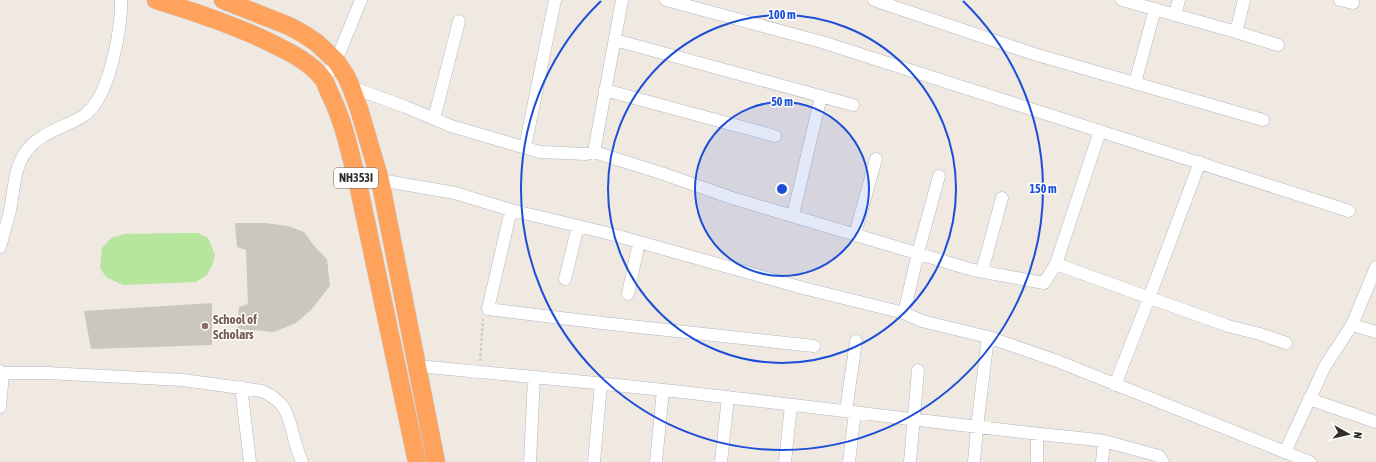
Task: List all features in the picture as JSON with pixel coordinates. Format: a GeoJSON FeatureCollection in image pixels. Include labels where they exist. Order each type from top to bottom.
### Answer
{"type":"FeatureCollection","features":[{"type":"Feature","properties":{"kind":"highway","name":"NH353I"},"geometry":{"type":"LineString","coordinates":[[156,0],[210,17],[248,32],[286,50],[310,66],[324,80],[337,110],[358,184],[417,462]]}},
{"type":"Feature","properties":{"kind":"highway","name":"NH353I"},"geometry":{"type":"LineString","coordinates":[[223,0],[289,26],[302,33],[317,43],[336,61],[346,76],[359,109],[380,180],[436,462]]}},
{"type":"Feature","properties":{"kind":"street"},"geometry":{"type":"LineString","coordinates":[[0,247],[9,215],[19,165],[25,153],[32,144],[46,134],[82,117],[96,104],[114,56],[122,13],[121,0]]}},
{"type":"Feature","properties":{"kind":"street"},"geometry":{"type":"LineString","coordinates":[[324,80],[336,61],[361,0]]}},
{"type":"Feature","properties":{"kind":"street"},"geometry":{"type":"LineString","coordinates":[[525,147],[555,0]]}},
{"type":"Feature","properties":{"kind":"street"},"geometry":{"type":"LineString","coordinates":[[594,152],[622,0]]}},
{"type":"Feature","properties":{"kind":"street"},"geometry":{"type":"LineString","coordinates":[[666,0],[822,42],[1349,211]]}},
{"type":"Feature","properties":{"kind":"street"},"geometry":{"type":"LineString","coordinates":[[874,0],[1034,54],[1262,120]]}},
{"type":"Feature","properties":{"kind":"street"},"geometry":{"type":"LineString","coordinates":[[1122,0],[1175,14],[1278,45]]}},
{"type":"Feature","properties":{"kind":"street"},"geometry":{"type":"LineString","coordinates":[[1175,14],[1180,0]]}},
{"type":"Feature","properties":{"kind":"street"},"geometry":{"type":"LineString","coordinates":[[1236,32],[1244,0]]}},
{"type":"Feature","properties":{"kind":"street"},"geometry":{"type":"LineString","coordinates":[[1340,0],[1353,4]]}},
{"type":"Feature","properties":{"kind":"street"},"geometry":{"type":"LineString","coordinates":[[1135,83],[1155,9]]}},
{"type":"Feature","properties":{"kind":"street"},"geometry":{"type":"LineString","coordinates":[[434,119],[460,21]]}},
{"type":"Feature","properties":{"kind":"street"},"geometry":{"type":"LineString","coordinates":[[615,40],[853,105]]}},
{"type":"Feature","properties":{"kind":"street"},"geometry":{"type":"LineString","coordinates":[[351,87],[450,126],[540,152],[586,154],[594,152],[664,174],[729,197],[918,253],[982,271],[1044,282],[1056,264],[1100,131]]}},
{"type":"Feature","properties":{"kind":"street"},"geometry":{"type":"LineString","coordinates":[[605,90],[774,136]]}},
{"type":"Feature","properties":{"kind":"street"},"geometry":{"type":"LineString","coordinates":[[793,215],[821,96]]}},
{"type":"Feature","properties":{"kind":"street"},"geometry":{"type":"LineString","coordinates":[[855,234],[876,159]]}},
{"type":"Feature","properties":{"kind":"street"},"geometry":{"type":"LineString","coordinates":[[1116,385],[1200,162]]}},
{"type":"Feature","properties":{"kind":"street"},"geometry":{"type":"LineString","coordinates":[[904,313],[918,253],[939,176]]}},
{"type":"Feature","properties":{"kind":"street"},"geometry":{"type":"LineString","coordinates":[[380,180],[455,193],[511,210],[639,242],[803,288],[904,313],[922,321],[988,337],[1056,361],[1310,462]]}},
{"type":"Feature","properties":{"kind":"street"},"geometry":{"type":"LineString","coordinates":[[982,271],[1002,198]]}},
{"type":"Feature","properties":{"kind":"street"},"geometry":{"type":"LineString","coordinates":[[511,210],[488,308],[602,323],[814,346]]}},
{"type":"Feature","properties":{"kind":"street"},"geometry":{"type":"LineString","coordinates":[[565,279],[578,226]]}},
{"type":"Feature","properties":{"kind":"street"},"geometry":{"type":"LineString","coordinates":[[628,294],[639,242]]}},
{"type":"Feature","properties":{"kind":"street"},"geometry":{"type":"LineString","coordinates":[[1056,264],[1228,326],[1260,334],[1286,343]]}},
{"type":"Feature","properties":{"kind":"street"},"geometry":{"type":"LineString","coordinates":[[1284,452],[1324,366],[1352,325],[1376,267]]}},
{"type":"Feature","properties":{"kind":"street"},"geometry":{"type":"LineString","coordinates":[[1352,325],[1376,332]]}},
{"type":"Feature","properties":{"kind":"street"},"geometry":{"type":"LineString","coordinates":[[974,462],[988,337]]}},
{"type":"Feature","properties":{"kind":"street"},"geometry":{"type":"LineString","coordinates":[[849,462],[850,411],[856,341]]}},
{"type":"Feature","properties":{"kind":"street"},"geometry":{"type":"LineString","coordinates":[[417,366],[728,397],[914,420],[1104,441],[1159,456],[1164,462]]}},
{"type":"Feature","properties":{"kind":"street"},"geometry":{"type":"LineString","coordinates":[[910,462],[918,370]]}},
{"type":"Feature","properties":{"kind":"street"},"geometry":{"type":"LineString","coordinates":[[0,407],[1,372],[168,379],[262,390],[272,395],[281,404],[289,417],[302,462]]}},
{"type":"Feature","properties":{"kind":"street"},"geometry":{"type":"LineString","coordinates":[[530,462],[534,377]]}},
{"type":"Feature","properties":{"kind":"street"},"geometry":{"type":"LineString","coordinates":[[594,462],[601,384]]}},
{"type":"Feature","properties":{"kind":"street"},"geometry":{"type":"LineString","coordinates":[[241,387],[250,462]]}},
{"type":"Feature","properties":{"kind":"street"},"geometry":{"type":"LineString","coordinates":[[656,462],[663,390]]}},
{"type":"Feature","properties":{"kind":"street"},"geometry":{"type":"LineString","coordinates":[[721,462],[728,397]]}},
{"type":"Feature","properties":{"kind":"street"},"geometry":{"type":"LineString","coordinates":[[1309,399],[1376,422]]}},
{"type":"Feature","properties":{"kind":"street"},"geometry":{"type":"LineString","coordinates":[[785,462],[791,405]]}},
{"type":"Feature","properties":{"kind":"street"},"geometry":{"type":"LineString","coordinates":[[1037,434],[1037,462]]}},
{"type":"Feature","properties":{"kind":"street"},"geometry":{"type":"LineString","coordinates":[[1102,462],[1104,441]]}},
{"type":"Feature","properties":{"kind":"path"},"geometry":{"type":"LineString","coordinates":[[479,372],[483,316],[488,308]]}},
{"type":"Feature","properties":{"kind":"green space"},"geometry":{"type":"Polygon","coordinates":[[[198,233],[208,238],[215,255],[207,275],[196,282],[123,285],[106,277],[100,268],[102,248],[111,238],[124,234],[198,233]]]}},
{"type":"Feature","properties":{"kind":"building"},"geometry":{"type":"Polygon","coordinates":[[[235,223],[265,223],[288,226],[304,232],[315,247],[327,259],[330,286],[311,310],[296,323],[274,332],[238,329],[239,307],[248,304],[246,250],[237,247],[235,223]]]}},
{"type":"Feature","properties":{"kind":"building"},"geometry":{"type":"Polygon","coordinates":[[[212,303],[212,345],[91,349],[84,311],[212,303]]]}},
{"type":"Feature","properties":{"kind":"place","name":"School of Scholars"},"geometry":{"type":"Point","coordinates":[205,326]}}]}
